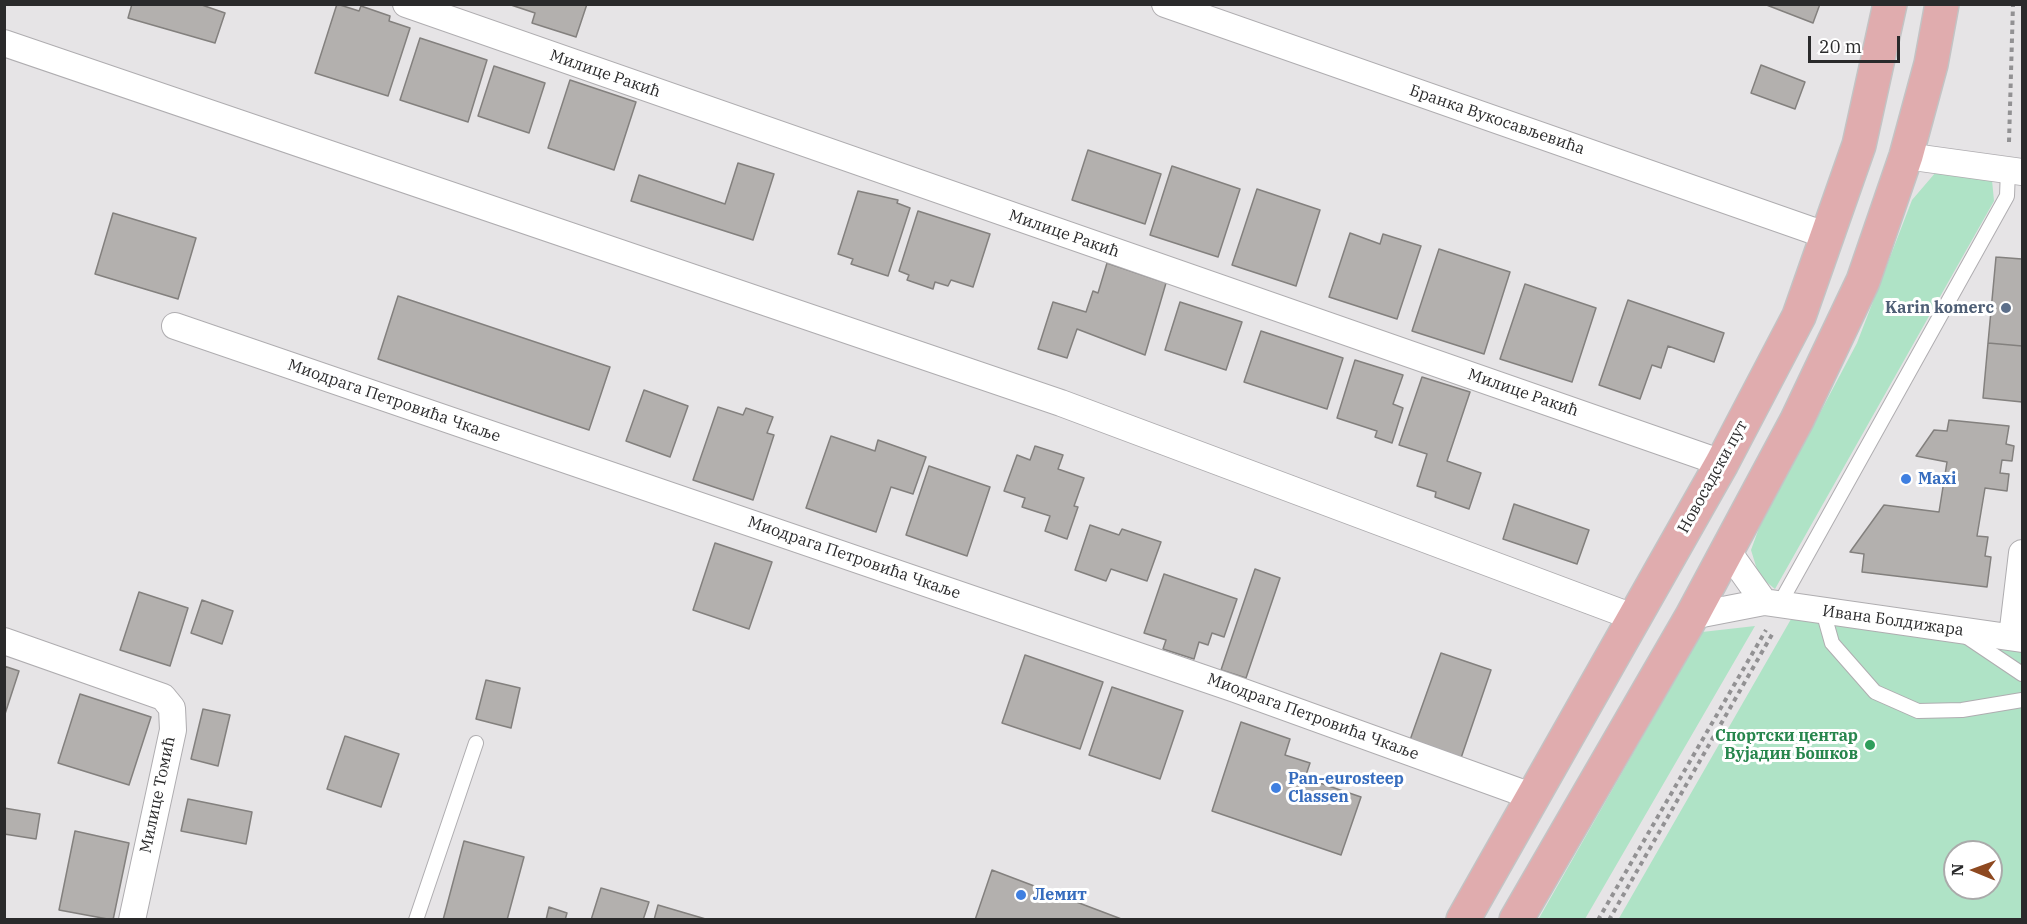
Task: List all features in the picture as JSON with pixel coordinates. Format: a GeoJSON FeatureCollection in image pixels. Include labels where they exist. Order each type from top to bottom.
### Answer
{"type":"FeatureCollection","features":[{"type":"Feature","properties":{"kind":"main road","name":"Новосадски пут"},"geometry":{"type":"LineString","coordinates":[[1463,920],[1531,796],[1722,463],[1799,316],[1859,144],[1890,4]]}},
{"type":"Feature","properties":{"kind":"main road"},"geometry":{"type":"LineString","coordinates":[[1516,920],[1692,616],[1797,420],[1863,281],[1906,156],[1931,64],[1942,4]]}},
{"type":"Feature","properties":{"kind":"street","name":"Милице Ракић"},"geometry":{"type":"LineString","coordinates":[[406,4],[1722,463]]}},
{"type":"Feature","properties":{"kind":"street","name":"Бранка Вукосављевића"},"geometry":{"type":"LineString","coordinates":[[1166,4],[1828,236]]}},
{"type":"Feature","properties":{"kind":"street"},"geometry":{"type":"LineString","coordinates":[[4,42],[1060,403],[1633,617]]}},
{"type":"Feature","properties":{"kind":"street"},"geometry":{"type":"LineString","coordinates":[[1906,156],[2015,171]]}},
{"type":"Feature","properties":{"kind":"street","name":"Миодрага Петровића Чкаље"},"geometry":{"type":"LineString","coordinates":[[175,326],[1235,689],[1531,796]]}},
{"type":"Feature","properties":{"kind":"street"},"geometry":{"type":"LineString","coordinates":[[1726,550],[1772,604]]}},
{"type":"Feature","properties":{"kind":"street"},"geometry":{"type":"LineString","coordinates":[[2017,638],[2022,553]]}},
{"type":"Feature","properties":{"kind":"street","name":"Ивана Болдижара"},"geometry":{"type":"LineString","coordinates":[[1692,616],[1772,604],[2017,638]]}},
{"type":"Feature","properties":{"kind":"street","name":"Милице Томић"},"geometry":{"type":"LineString","coordinates":[[4,641],[162,697],[172,708],[172,730],[132,920]]}},
{"type":"Feature","properties":{"kind":"lane"},"geometry":{"type":"LineString","coordinates":[[1772,604],[2007,196],[2015,171]]}},
{"type":"Feature","properties":{"kind":"lane"},"geometry":{"type":"LineString","coordinates":[[1822,611],[1832,644],[1875,692],[1918,711],[1962,710],[2022,700]]}},
{"type":"Feature","properties":{"kind":"lane"},"geometry":{"type":"LineString","coordinates":[[1958,630],[2022,674]]}},
{"type":"Feature","properties":{"kind":"lane"},"geometry":{"type":"LineString","coordinates":[[416,920],[476,743]]}},
{"type":"Feature","properties":{"kind":"path"},"geometry":{"type":"LineString","coordinates":[[2013,4],[2015,171]]}},
{"type":"Feature","properties":{"kind":"path"},"geometry":{"type":"LineString","coordinates":[[1598,920],[1772,604]]}},
{"type":"Feature","properties":{"kind":"green space"},"geometry":{"type":"Polygon","coordinates":[[[1936,172],[1992,180],[1994,201],[1775,589],[1759,576],[1751,550],[1759,528],[1857,343],[1912,200],[1936,172]]]}},
{"type":"Feature","properties":{"kind":"green space","name":"Спортски центар Вујадин Бошков"},"geometry":{"type":"Polygon","coordinates":[[[1798,607],[2022,639],[2022,919],[1618,920],[1798,607]]]}},
{"type":"Feature","properties":{"kind":"green space"},"geometry":{"type":"Polygon","coordinates":[[[1755,626],[1585,919],[1538,920],[1702,632],[1755,626]]]}},
{"type":"Feature","properties":{"kind":"building"},"geometry":{"type":"Polygon","coordinates":[[[132,4],[199,4],[225,13],[215,43],[128,18],[132,4]]]}},
{"type":"Feature","properties":{"kind":"building"},"geometry":{"type":"Polygon","coordinates":[[[337,4],[359,11],[361,6],[390,16],[389,21],[410,28],[388,96],[315,73],[337,4]]]}},
{"type":"Feature","properties":{"kind":"building"},"geometry":{"type":"Polygon","coordinates":[[[587,4],[576,37],[532,23],[535,13],[511,5],[587,4]]]}},
{"type":"Feature","properties":{"kind":"building"},"geometry":{"type":"Polygon","coordinates":[[[1764,4],[1820,4],[1813,23],[1764,4]]]}},
{"type":"Feature","properties":{"kind":"building"},"geometry":{"type":"Polygon","coordinates":[[[420,38],[487,60],[468,122],[400,100],[420,38]]]}},
{"type":"Feature","properties":{"kind":"building"},"geometry":{"type":"Polygon","coordinates":[[[1761,65],[1805,82],[1795,109],[1751,93],[1761,65]]]}},
{"type":"Feature","properties":{"kind":"building"},"geometry":{"type":"Polygon","coordinates":[[[494,66],[545,83],[529,133],[478,116],[494,66]]]}},
{"type":"Feature","properties":{"kind":"building"},"geometry":{"type":"Polygon","coordinates":[[[570,80],[636,102],[614,170],[548,148],[570,80]]]}},
{"type":"Feature","properties":{"kind":"building"},"geometry":{"type":"Polygon","coordinates":[[[1088,150],[1161,174],[1145,224],[1072,200],[1088,150]]]}},
{"type":"Feature","properties":{"kind":"building"},"geometry":{"type":"Polygon","coordinates":[[[738,163],[774,174],[753,240],[631,201],[639,175],[725,204],[738,163]]]}},
{"type":"Feature","properties":{"kind":"building"},"geometry":{"type":"Polygon","coordinates":[[[1172,166],[1240,189],[1218,257],[1150,235],[1172,166]]]}},
{"type":"Feature","properties":{"kind":"building"},"geometry":{"type":"Polygon","coordinates":[[[1257,189],[1320,210],[1296,286],[1232,265],[1257,189]]]}},
{"type":"Feature","properties":{"kind":"building"},"geometry":{"type":"Polygon","coordinates":[[[858,191],[898,200],[897,203],[910,208],[888,276],[851,264],[853,259],[838,254],[858,191]]]}},
{"type":"Feature","properties":{"kind":"building"},"geometry":{"type":"Polygon","coordinates":[[[918,211],[990,234],[973,287],[951,280],[948,286],[935,282],[933,289],[907,280],[909,275],[899,271],[918,211]]]}},
{"type":"Feature","properties":{"kind":"building"},"geometry":{"type":"Polygon","coordinates":[[[113,213],[196,238],[178,299],[95,274],[113,213]]]}},
{"type":"Feature","properties":{"kind":"building"},"geometry":{"type":"Polygon","coordinates":[[[1350,233],[1380,244],[1383,234],[1421,246],[1397,319],[1329,297],[1350,233]]]}},
{"type":"Feature","properties":{"kind":"building"},"geometry":{"type":"Polygon","coordinates":[[[1439,249],[1510,272],[1484,354],[1412,331],[1439,249]]]}},
{"type":"Feature","properties":{"kind":"building"},"geometry":{"type":"Polygon","coordinates":[[[1996,257],[2022,259],[2022,346],[1988,343],[1996,257]]]}},
{"type":"Feature","properties":{"kind":"building"},"geometry":{"type":"Polygon","coordinates":[[[1107,263],[1166,283],[1145,355],[1077,329],[1067,358],[1038,349],[1053,302],[1086,312],[1093,291],[1098,293],[1107,263]]]}},
{"type":"Feature","properties":{"kind":"building"},"geometry":{"type":"Polygon","coordinates":[[[1525,284],[1596,308],[1572,382],[1500,359],[1525,284]]]}},
{"type":"Feature","properties":{"kind":"building"},"geometry":{"type":"Polygon","coordinates":[[[398,296],[610,367],[589,430],[378,359],[398,296]]]}},
{"type":"Feature","properties":{"kind":"building"},"geometry":{"type":"Polygon","coordinates":[[[1628,300],[1724,333],[1714,362],[1668,346],[1661,368],[1652,365],[1640,399],[1599,385],[1628,300]]]}},
{"type":"Feature","properties":{"kind":"building"},"geometry":{"type":"Polygon","coordinates":[[[1180,302],[1242,322],[1226,370],[1165,350],[1180,302]]]}},
{"type":"Feature","properties":{"kind":"building"},"geometry":{"type":"Polygon","coordinates":[[[1261,331],[1343,358],[1327,409],[1244,382],[1261,331]]]}},
{"type":"Feature","properties":{"kind":"building"},"geometry":{"type":"Polygon","coordinates":[[[1988,343],[2022,346],[2022,402],[1983,398],[1988,343]]]}},
{"type":"Feature","properties":{"kind":"building"},"geometry":{"type":"Polygon","coordinates":[[[1355,360],[1403,375],[1393,404],[1403,408],[1392,443],[1375,437],[1377,431],[1337,418],[1355,360]]]}},
{"type":"Feature","properties":{"kind":"building"},"geometry":{"type":"Polygon","coordinates":[[[1422,377],[1470,392],[1447,461],[1481,473],[1469,509],[1435,497],[1436,492],[1417,486],[1427,454],[1399,445],[1422,377]]]}},
{"type":"Feature","properties":{"kind":"building"},"geometry":{"type":"Polygon","coordinates":[[[644,390],[688,406],[670,457],[626,441],[644,390]]]}},
{"type":"Feature","properties":{"kind":"building"},"geometry":{"type":"Polygon","coordinates":[[[718,407],[743,415],[746,408],[773,417],[767,433],[774,435],[753,500],[693,480],[718,407]]]}},
{"type":"Feature","properties":{"kind":"building"},"geometry":{"type":"Polygon","coordinates":[[[1949,420],[2009,426],[2006,444],[2014,446],[2012,461],[2002,460],[2000,473],[2009,474],[2007,491],[1985,488],[1977,536],[1988,537],[1985,556],[1991,557],[1987,587],[1862,572],[1864,554],[1850,552],[1884,505],[1939,512],[1947,462],[1916,456],[1934,430],[1947,431],[1949,420]]]}},
{"type":"Feature","properties":{"kind":"building"},"geometry":{"type":"Polygon","coordinates":[[[831,436],[875,451],[878,440],[926,457],[913,494],[891,487],[876,532],[806,508],[831,436]]]}},
{"type":"Feature","properties":{"kind":"building"},"geometry":{"type":"Polygon","coordinates":[[[1035,446],[1063,455],[1058,469],[1084,478],[1074,506],[1078,507],[1067,539],[1045,531],[1050,516],[1022,507],[1025,498],[1004,491],[1017,455],[1030,460],[1035,446]]]}},
{"type":"Feature","properties":{"kind":"building"},"geometry":{"type":"Polygon","coordinates":[[[929,466],[990,487],[967,556],[906,535],[929,466]]]}},
{"type":"Feature","properties":{"kind":"building"},"geometry":{"type":"Polygon","coordinates":[[[1514,504],[1589,530],[1577,564],[1503,539],[1514,504]]]}},
{"type":"Feature","properties":{"kind":"building"},"geometry":{"type":"Polygon","coordinates":[[[1090,525],[1119,535],[1122,529],[1161,542],[1147,581],[1111,569],[1106,581],[1075,570],[1090,525]]]}},
{"type":"Feature","properties":{"kind":"building"},"geometry":{"type":"Polygon","coordinates":[[[715,543],[772,562],[749,629],[693,610],[715,543]]]}},
{"type":"Feature","properties":{"kind":"building"},"geometry":{"type":"Polygon","coordinates":[[[1255,569],[1280,578],[1246,678],[1221,670],[1255,569]]]}},
{"type":"Feature","properties":{"kind":"building"},"geometry":{"type":"Polygon","coordinates":[[[1164,574],[1237,599],[1224,637],[1212,633],[1208,645],[1199,642],[1194,659],[1163,649],[1166,640],[1144,633],[1164,574]]]}},
{"type":"Feature","properties":{"kind":"building"},"geometry":{"type":"Polygon","coordinates":[[[139,592],[188,608],[170,666],[120,650],[139,592]]]}},
{"type":"Feature","properties":{"kind":"building"},"geometry":{"type":"Polygon","coordinates":[[[202,600],[233,611],[222,644],[191,633],[202,600]]]}},
{"type":"Feature","properties":{"kind":"building"},"geometry":{"type":"Polygon","coordinates":[[[1441,653],[1491,670],[1461,758],[1410,740],[1441,653]]]}},
{"type":"Feature","properties":{"kind":"building"},"geometry":{"type":"Polygon","coordinates":[[[1025,655],[1103,682],[1080,749],[1002,723],[1025,655]]]}},
{"type":"Feature","properties":{"kind":"building"},"geometry":{"type":"Polygon","coordinates":[[[4,666],[19,671],[4,717],[4,666]]]}},
{"type":"Feature","properties":{"kind":"building"},"geometry":{"type":"Polygon","coordinates":[[[486,680],[520,688],[511,728],[476,719],[486,680]]]}},
{"type":"Feature","properties":{"kind":"building"},"geometry":{"type":"Polygon","coordinates":[[[1112,687],[1183,711],[1160,779],[1089,755],[1112,687]]]}},
{"type":"Feature","properties":{"kind":"building"},"geometry":{"type":"Polygon","coordinates":[[[80,694],[151,717],[129,785],[58,763],[80,694]]]}},
{"type":"Feature","properties":{"kind":"building"},"geometry":{"type":"Polygon","coordinates":[[[203,709],[230,715],[218,766],[191,759],[203,709]]]}},
{"type":"Feature","properties":{"kind":"building","name":"Pan-eurosteep Classen"},"geometry":{"type":"Polygon","coordinates":[[[1241,722],[1290,739],[1285,755],[1310,763],[1305,778],[1361,797],[1341,855],[1212,811],[1241,722]]]}},
{"type":"Feature","properties":{"kind":"building"},"geometry":{"type":"Polygon","coordinates":[[[345,736],[399,754],[381,807],[327,789],[345,736]]]}},
{"type":"Feature","properties":{"kind":"building"},"geometry":{"type":"Polygon","coordinates":[[[188,799],[252,812],[246,844],[181,831],[188,799]]]}},
{"type":"Feature","properties":{"kind":"building"},"geometry":{"type":"Polygon","coordinates":[[[4,808],[40,814],[36,839],[4,834],[4,808]]]}},
{"type":"Feature","properties":{"kind":"building"},"geometry":{"type":"Polygon","coordinates":[[[75,831],[129,843],[113,920],[59,910],[75,831]]]}},
{"type":"Feature","properties":{"kind":"building"},"geometry":{"type":"Polygon","coordinates":[[[464,841],[524,857],[507,920],[443,920],[464,841]]]}},
{"type":"Feature","properties":{"kind":"building","name":"Лемит"},"geometry":{"type":"Polygon","coordinates":[[[992,870],[1124,920],[975,920],[992,870]]]}},
{"type":"Feature","properties":{"kind":"building"},"geometry":{"type":"Polygon","coordinates":[[[601,888],[649,902],[643,920],[591,920],[601,888]]]}},
{"type":"Feature","properties":{"kind":"building"},"geometry":{"type":"Polygon","coordinates":[[[658,905],[709,920],[654,920],[658,905]]]}},
{"type":"Feature","properties":{"kind":"building"},"geometry":{"type":"Polygon","coordinates":[[[549,907],[567,913],[565,920],[546,920],[549,907]]]}},
{"type":"Feature","properties":{"kind":"place","name":"Karin komerc"},"geometry":{"type":"Point","coordinates":[2006,308]}},
{"type":"Feature","properties":{"kind":"place","name":"Maxi"},"geometry":{"type":"Point","coordinates":[1906,479]}},
{"type":"Feature","properties":{"kind":"place","name":"Спортски центар Вујадин Бошков"},"geometry":{"type":"Point","coordinates":[1870,745]}},
{"type":"Feature","properties":{"kind":"place","name":"Pan-eurosteep Classen"},"geometry":{"type":"Point","coordinates":[1276,788]}},
{"type":"Feature","properties":{"kind":"place","name":"Лемит"},"geometry":{"type":"Point","coordinates":[1021,895]}}]}
